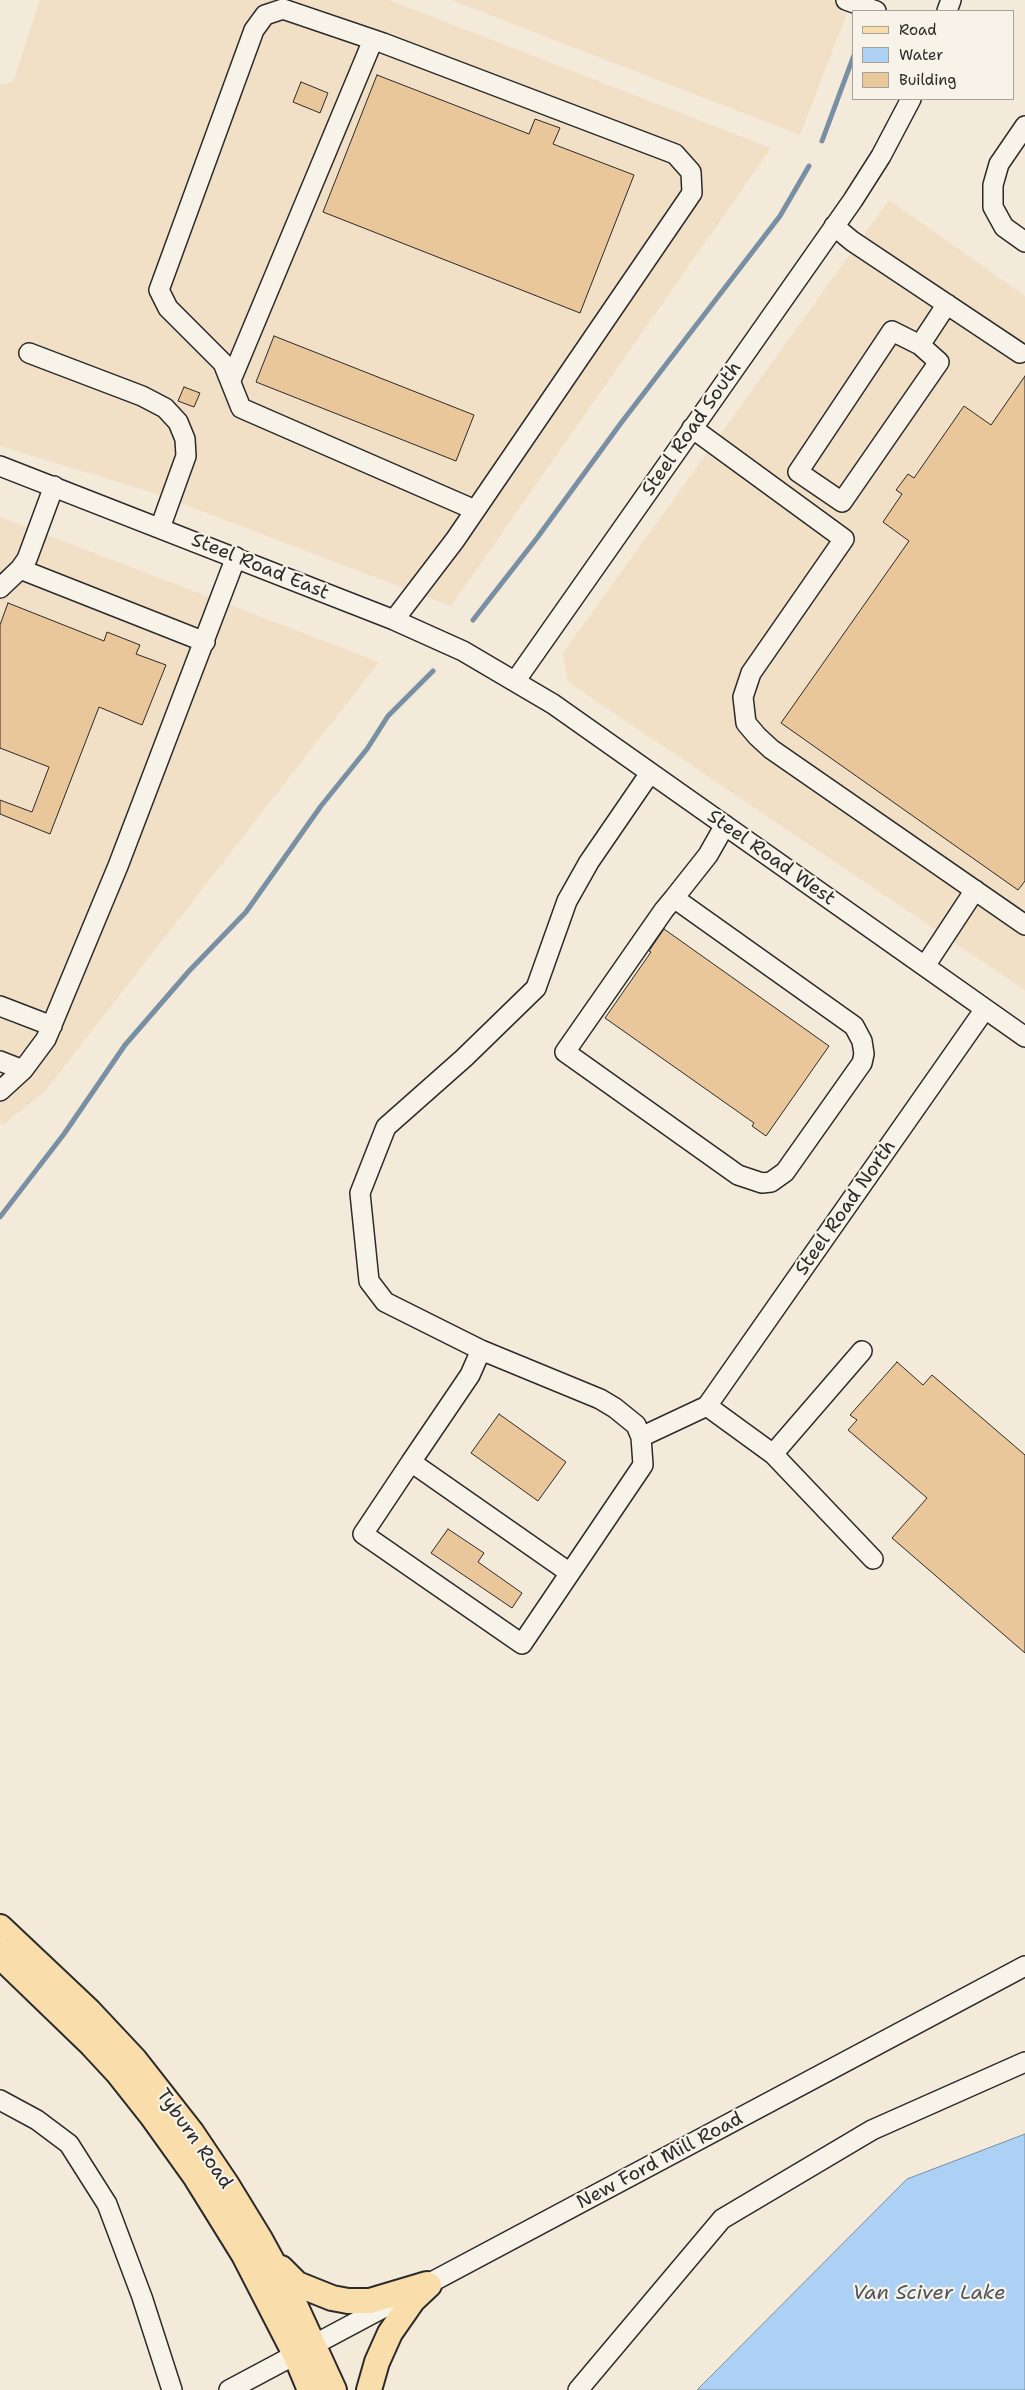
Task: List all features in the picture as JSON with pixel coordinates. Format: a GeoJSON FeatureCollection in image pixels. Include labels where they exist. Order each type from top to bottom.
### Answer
{"type":"FeatureCollection","features":[{"type":"Feature","properties":{"kind":"main road","name":"Tyburn Road"},"geometry":{"type":"LineString","coordinates":[[0,1926],[90,2011],[134,2059],[197,2141],[227,2185],[264,2246],[304,2349],[310,2390]]}},
{"type":"Feature","properties":{"kind":"main road","name":"Tyburn Road"},"geometry":{"type":"LineString","coordinates":[[0,1956],[92,2045],[152,2116],[225,2223],[304,2349],[334,2390]]}},
{"type":"Feature","properties":{"kind":"main road"},"geometry":{"type":"LineString","coordinates":[[264,2246],[285,2273],[298,2284],[332,2298],[348,2301],[370,2301],[432,2282]]}},
{"type":"Feature","properties":{"kind":"main road"},"geometry":{"type":"LineString","coordinates":[[369,2390],[380,2355],[394,2327],[413,2300],[432,2282]]}},
{"type":"Feature","properties":{"kind":"street"},"geometry":{"type":"LineString","coordinates":[[846,0],[873,10]]}},
{"type":"Feature","properties":{"kind":"street"},"geometry":{"type":"LineString","coordinates":[[394,620],[475,510],[692,193],[691,172],[676,154],[373,40],[283,9],[265,15],[254,30],[159,290],[168,308],[223,363],[241,408],[475,510]]}},
{"type":"Feature","properties":{"kind":"street"},"geometry":{"type":"LineString","coordinates":[[231,380],[373,40]]}},
{"type":"Feature","properties":{"kind":"street","name":"Steel Road South"},"geometry":{"type":"LineString","coordinates":[[516,680],[867,178],[910,100]]}},
{"type":"Feature","properties":{"kind":"street"},"geometry":{"type":"LineString","coordinates":[[1025,126],[999,164],[993,185],[993,207],[1004,227],[1025,242]]}},
{"type":"Feature","properties":{"kind":"street"},"geometry":{"type":"LineString","coordinates":[[834,226],[852,241],[1020,353]]}},
{"type":"Feature","properties":{"kind":"street"},"geometry":{"type":"LineString","coordinates":[[920,345],[947,304]]}},
{"type":"Feature","properties":{"kind":"street"},"geometry":{"type":"LineString","coordinates":[[892,332],[920,345],[939,362],[842,502],[798,472],[892,332]]}},
{"type":"Feature","properties":{"kind":"street"},"geometry":{"type":"LineString","coordinates":[[29,353],[142,396],[165,408],[178,422],[185,439],[186,456],[160,528]]}},
{"type":"Feature","properties":{"kind":"street"},"geometry":{"type":"LineString","coordinates":[[692,428],[844,539],[751,673],[743,697],[746,723],[771,749],[1025,925]]}},
{"type":"Feature","properties":{"kind":"street","name":"Steel Road East"},"geometry":{"type":"LineString","coordinates":[[0,466],[394,620],[463,651],[516,680]]}},
{"type":"Feature","properties":{"kind":"street"},"geometry":{"type":"LineString","coordinates":[[0,588],[20,569],[27,559],[54,486]]}},
{"type":"Feature","properties":{"kind":"street"},"geometry":{"type":"LineString","coordinates":[[0,1091],[23,1070],[40,1050],[52,1026],[118,866],[236,557]]}},
{"type":"Feature","properties":{"kind":"street"},"geometry":{"type":"LineString","coordinates":[[20,569],[205,642]]}},
{"type":"Feature","properties":{"kind":"street","name":"Steel Road West"},"geometry":{"type":"LineString","coordinates":[[516,680],[650,772],[1025,1037]]}},
{"type":"Feature","properties":{"kind":"street"},"geometry":{"type":"LineString","coordinates":[[481,1350],[470,1375],[363,1534],[522,1644],[643,1465],[641,1437],[636,1425],[600,1398],[481,1350],[385,1302],[369,1281],[360,1193],[386,1127],[464,1058],[536,988],[568,901],[589,862],[650,772]]}},
{"type":"Feature","properties":{"kind":"street"},"geometry":{"type":"LineString","coordinates":[[674,898],[854,1026],[862,1041],[864,1054],[862,1063],[785,1172],[772,1182],[762,1183],[738,1176],[565,1052],[674,898],[708,855],[725,825]]}},
{"type":"Feature","properties":{"kind":"street"},"geometry":{"type":"LineString","coordinates":[[925,966],[975,890]]}},
{"type":"Feature","properties":{"kind":"street"},"geometry":{"type":"LineString","coordinates":[[0,1006],[52,1026]]}},
{"type":"Feature","properties":{"kind":"street","name":"Steel Road North"},"geometry":{"type":"LineString","coordinates":[[707,1406],[986,1009]]}},
{"type":"Feature","properties":{"kind":"street"},"geometry":{"type":"LineString","coordinates":[[0,1061],[23,1070]]}},
{"type":"Feature","properties":{"kind":"street"},"geometry":{"type":"LineString","coordinates":[[773,1454],[862,1351]]}},
{"type":"Feature","properties":{"kind":"street"},"geometry":{"type":"LineString","coordinates":[[641,1437],[707,1406],[773,1454],[872,1559]]}},
{"type":"Feature","properties":{"kind":"street"},"geometry":{"type":"LineString","coordinates":[[411,1462],[570,1573]]}},
{"type":"Feature","properties":{"kind":"street","name":"New Ford Mill Road"},"geometry":{"type":"LineString","coordinates":[[229,2390],[1025,1966]]}},
{"type":"Feature","properties":{"kind":"street"},"geometry":{"type":"LineString","coordinates":[[578,2390],[722,2220],[872,2130],[1025,2062]]}},
{"type":"Feature","properties":{"kind":"street"},"geometry":{"type":"LineString","coordinates":[[0,2100],[37,2120],[69,2144],[107,2204],[142,2297],[172,2390]]}},
{"type":"Feature","properties":{"kind":"shaded area"},"geometry":{"type":"Polygon","coordinates":[[[40,0],[389,0],[771,148],[451,606],[154,493],[0,446],[0,85],[13,82],[40,0]]]}},
{"type":"Feature","properties":{"kind":"shaded area"},"geometry":{"type":"Polygon","coordinates":[[[451,0],[852,0],[800,135],[451,0]]]}},
{"type":"Feature","properties":{"kind":"shaded area"},"geometry":{"type":"Polygon","coordinates":[[[889,200],[1025,296],[1025,990],[568,682],[563,653],[889,200]]]}},
{"type":"Feature","properties":{"kind":"shaded area"},"geometry":{"type":"Polygon","coordinates":[[[0,517],[379,662],[45,1091],[3,1125],[0,1121],[0,517]]]}},
{"type":"Feature","properties":{"kind":"water","name":"Van Sciver Lake"},"geometry":{"type":"Polygon","coordinates":[[[1025,2134],[1025,2390],[697,2390],[907,2179],[1025,2134]]]}},
{"type":"Feature","properties":{"kind":"building"},"geometry":{"type":"Polygon","coordinates":[[[377,75],[529,134],[535,119],[560,128],[553,144],[634,175],[580,313],[323,212],[377,75]]]}},
{"type":"Feature","properties":{"kind":"building"},"geometry":{"type":"Polygon","coordinates":[[[301,82],[328,93],[320,113],[293,102],[301,82]]]}},
{"type":"Feature","properties":{"kind":"building"},"geometry":{"type":"Polygon","coordinates":[[[274,336],[474,415],[456,461],[256,382],[274,336]]]}},
{"type":"Feature","properties":{"kind":"building"},"geometry":{"type":"Polygon","coordinates":[[[1025,376],[1025,881],[1018,890],[781,723],[909,541],[883,522],[902,494],[896,490],[908,474],[914,478],[964,406],[991,425],[1025,376]]]}},
{"type":"Feature","properties":{"kind":"building"},"geometry":{"type":"Polygon","coordinates":[[[184,387],[200,393],[194,407],[178,401],[184,387]]]}},
{"type":"Feature","properties":{"kind":"building"},"geometry":{"type":"Polygon","coordinates":[[[8,603],[104,641],[107,632],[140,645],[136,654],[166,665],[142,725],[99,707],[50,834],[0,814],[0,800],[32,812],[49,767],[0,748],[0,625],[8,603]]]}},
{"type":"Feature","properties":{"kind":"building"},"geometry":{"type":"Polygon","coordinates":[[[664,929],[829,1046],[766,1136],[752,1126],[754,1123],[605,1018],[651,952],[649,951],[664,929]]]}},
{"type":"Feature","properties":{"kind":"building"},"geometry":{"type":"Polygon","coordinates":[[[897,1362],[923,1385],[932,1375],[1025,1455],[1025,1653],[892,1538],[927,1498],[848,1430],[857,1420],[850,1415],[897,1362]]]}},
{"type":"Feature","properties":{"kind":"building"},"geometry":{"type":"Polygon","coordinates":[[[499,1414],[566,1462],[538,1501],[471,1453],[499,1414]]]}},
{"type":"Feature","properties":{"kind":"building"},"geometry":{"type":"Polygon","coordinates":[[[448,1529],[484,1553],[478,1562],[522,1593],[512,1608],[431,1553],[448,1529]]]}},
{"type":"Feature","properties":{"kind":"waterway"},"geometry":{"type":"LineString","coordinates":[[822,141],[852,60]]}},
{"type":"Feature","properties":{"kind":"waterway"},"geometry":{"type":"LineString","coordinates":[[473,620],[780,216],[809,166]]}},
{"type":"Feature","properties":{"kind":"waterway"},"geometry":{"type":"LineString","coordinates":[[0,1217],[64,1134],[125,1045],[190,970],[246,912],[321,806],[367,749],[388,716],[433,671]]}}]}
